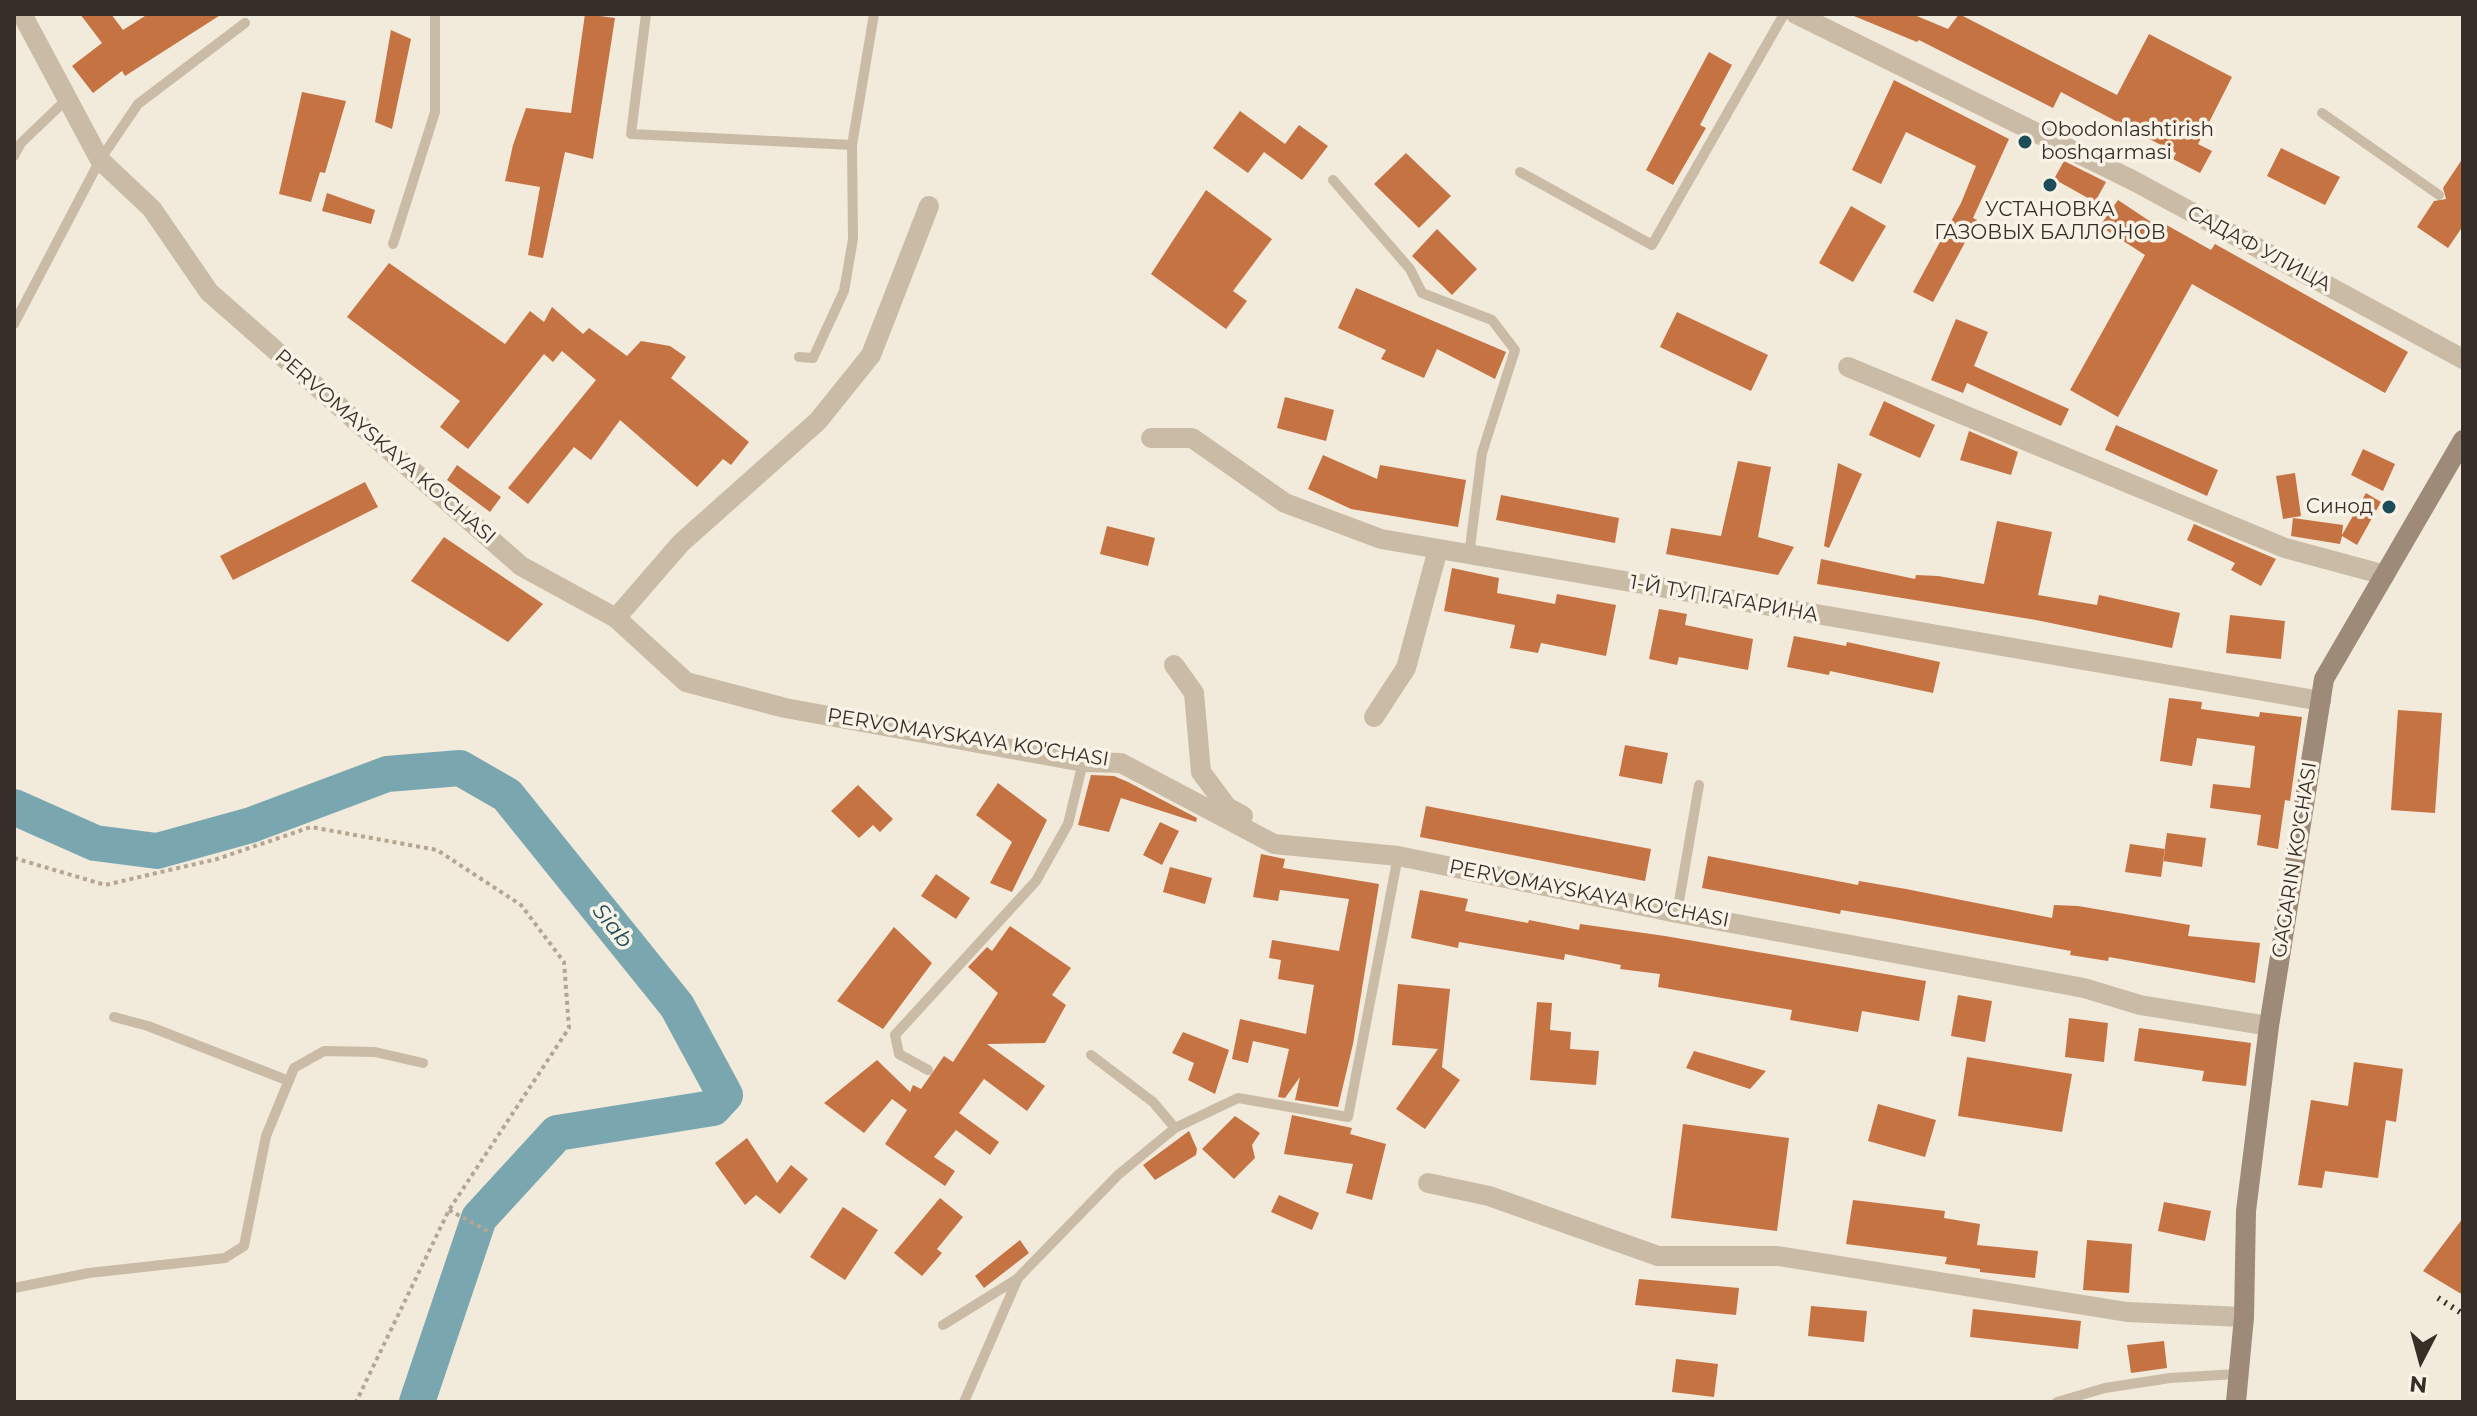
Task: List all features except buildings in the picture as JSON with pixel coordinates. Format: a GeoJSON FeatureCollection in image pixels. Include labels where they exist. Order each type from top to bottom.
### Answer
{"type":"FeatureCollection","features":[{"type":"Feature","properties":{"kind":"main road","name":"GAGARIN KO'CHASI"},"geometry":{"type":"LineString","coordinates":[[2236,1402],[2236,1374],[2244,1317],[2246,1211],[2269,1026],[2324,679],[2463,440]]}},
{"type":"Feature","properties":{"kind":"street","name":"PERVOMAYSKAYA KO'CHASI"},"geometry":{"type":"LineString","coordinates":[[22,14],[100,160],[152,209],[209,292],[521,566],[616,618],[686,682],[785,708],[1083,762],[1121,763],[1274,844],[1398,856],[1677,913],[2084,988],[2140,1005],[2269,1026]]}},
{"type":"Feature","properties":{"kind":"street","name":"САДАФ УЛИЦА"},"geometry":{"type":"LineString","coordinates":[[1796,14],[2134,181],[2463,359]]}},
{"type":"Feature","properties":{"kind":"street"},"geometry":{"type":"LineString","coordinates":[[616,618],[681,543],[818,421],[871,355],[929,206]]}},
{"type":"Feature","properties":{"kind":"street"},"geometry":{"type":"LineString","coordinates":[[1848,367],[2285,548],[2385,575]]}},
{"type":"Feature","properties":{"kind":"street","name":"1-Й ТУП.ГАГАРИНА"},"geometry":{"type":"LineString","coordinates":[[1151,438],[1192,438],[1285,503],[1381,539],[2321,701]]}},
{"type":"Feature","properties":{"kind":"street"},"geometry":{"type":"LineString","coordinates":[[1374,717],[1406,668],[1438,549]]}},
{"type":"Feature","properties":{"kind":"street"},"geometry":{"type":"LineString","coordinates":[[1174,665],[1194,693],[1201,772],[1227,807],[1276,834],[1398,856]]}},
{"type":"Feature","properties":{"kind":"street"},"geometry":{"type":"LineString","coordinates":[[1428,1183],[1489,1196],[1658,1256],[1778,1256],[2127,1312],[2244,1317]]}},
{"type":"Feature","properties":{"kind":"lane"},"geometry":{"type":"LineString","coordinates":[[393,244],[435,112],[435,14]]}},
{"type":"Feature","properties":{"kind":"lane"},"geometry":{"type":"LineString","coordinates":[[646,14],[631,134],[852,145]]}},
{"type":"Feature","properties":{"kind":"lane"},"geometry":{"type":"LineString","coordinates":[[799,357],[813,358],[844,291],[853,239],[852,145],[874,14]]}},
{"type":"Feature","properties":{"kind":"lane"},"geometry":{"type":"LineString","coordinates":[[1520,172],[1652,245],[1784,14]]}},
{"type":"Feature","properties":{"kind":"lane"},"geometry":{"type":"LineString","coordinates":[[14,324],[100,160],[138,104],[245,23]]}},
{"type":"Feature","properties":{"kind":"lane"},"geometry":{"type":"LineString","coordinates":[[14,156],[21,143],[68,98]]}},
{"type":"Feature","properties":{"kind":"lane"},"geometry":{"type":"LineString","coordinates":[[2322,113],[2439,195]]}},
{"type":"Feature","properties":{"kind":"lane"},"geometry":{"type":"LineString","coordinates":[[1333,180],[1410,269],[1422,293],[1492,320],[1515,350],[1482,453],[1469,555]]}},
{"type":"Feature","properties":{"kind":"lane"},"geometry":{"type":"LineString","coordinates":[[928,1070],[899,1054],[895,1035],[1036,881],[1068,824],[1083,762]]}},
{"type":"Feature","properties":{"kind":"lane"},"geometry":{"type":"LineString","coordinates":[[1677,913],[1699,785]]}},
{"type":"Feature","properties":{"kind":"lane"},"geometry":{"type":"LineString","coordinates":[[943,1325],[1018,1278],[1118,1175],[1175,1128],[1238,1098],[1348,1117],[1398,856]]}},
{"type":"Feature","properties":{"kind":"lane"},"geometry":{"type":"LineString","coordinates":[[114,1017],[148,1026],[289,1081]]}},
{"type":"Feature","properties":{"kind":"lane"},"geometry":{"type":"LineString","coordinates":[[14,1288],[89,1273],[225,1258],[244,1246],[266,1136],[294,1068],[324,1051],[375,1052],[423,1063]]}},
{"type":"Feature","properties":{"kind":"lane"},"geometry":{"type":"LineString","coordinates":[[1091,1055],[1153,1102],[1175,1128]]}},
{"type":"Feature","properties":{"kind":"lane"},"geometry":{"type":"LineString","coordinates":[[964,1402],[1018,1278]]}},
{"type":"Feature","properties":{"kind":"lane"},"geometry":{"type":"LineString","coordinates":[[2057,1402],[2118,1386],[2236,1374]]}},
{"type":"Feature","properties":{"kind":"path"},"geometry":{"type":"LineString","coordinates":[[14,858],[105,885],[217,859],[311,827],[437,850],[521,905],[564,962],[569,1028],[449,1210],[356,1402]]}},
{"type":"Feature","properties":{"kind":"path"},"geometry":{"type":"LineString","coordinates":[[449,1210],[491,1233]]}},
{"type":"Feature","properties":{"kind":"waterway","name":"Siab"},"geometry":{"type":"LineString","coordinates":[[14,807],[95,843],[157,851],[251,825],[387,774],[460,768],[507,795],[677,1006],[725,1095],[713,1108],[557,1133],[479,1218],[417,1402]]}},
{"type":"Feature","properties":{"kind":"railway"},"geometry":{"type":"LineString","coordinates":[[2438,1298],[2463,1314]]}},
{"type":"Feature","properties":{"kind":"place","name":"Obodonlashtirish boshqarmasi"},"geometry":{"type":"Point","coordinates":[2025,142]}},
{"type":"Feature","properties":{"kind":"place","name":"УСТАНОВКА ГАЗОВЫХ БАЛЛОНОВ"},"geometry":{"type":"Point","coordinates":[2050,185]}},
{"type":"Feature","properties":{"kind":"place","name":"Синод"},"geometry":{"type":"Point","coordinates":[2389,507]}}]}
